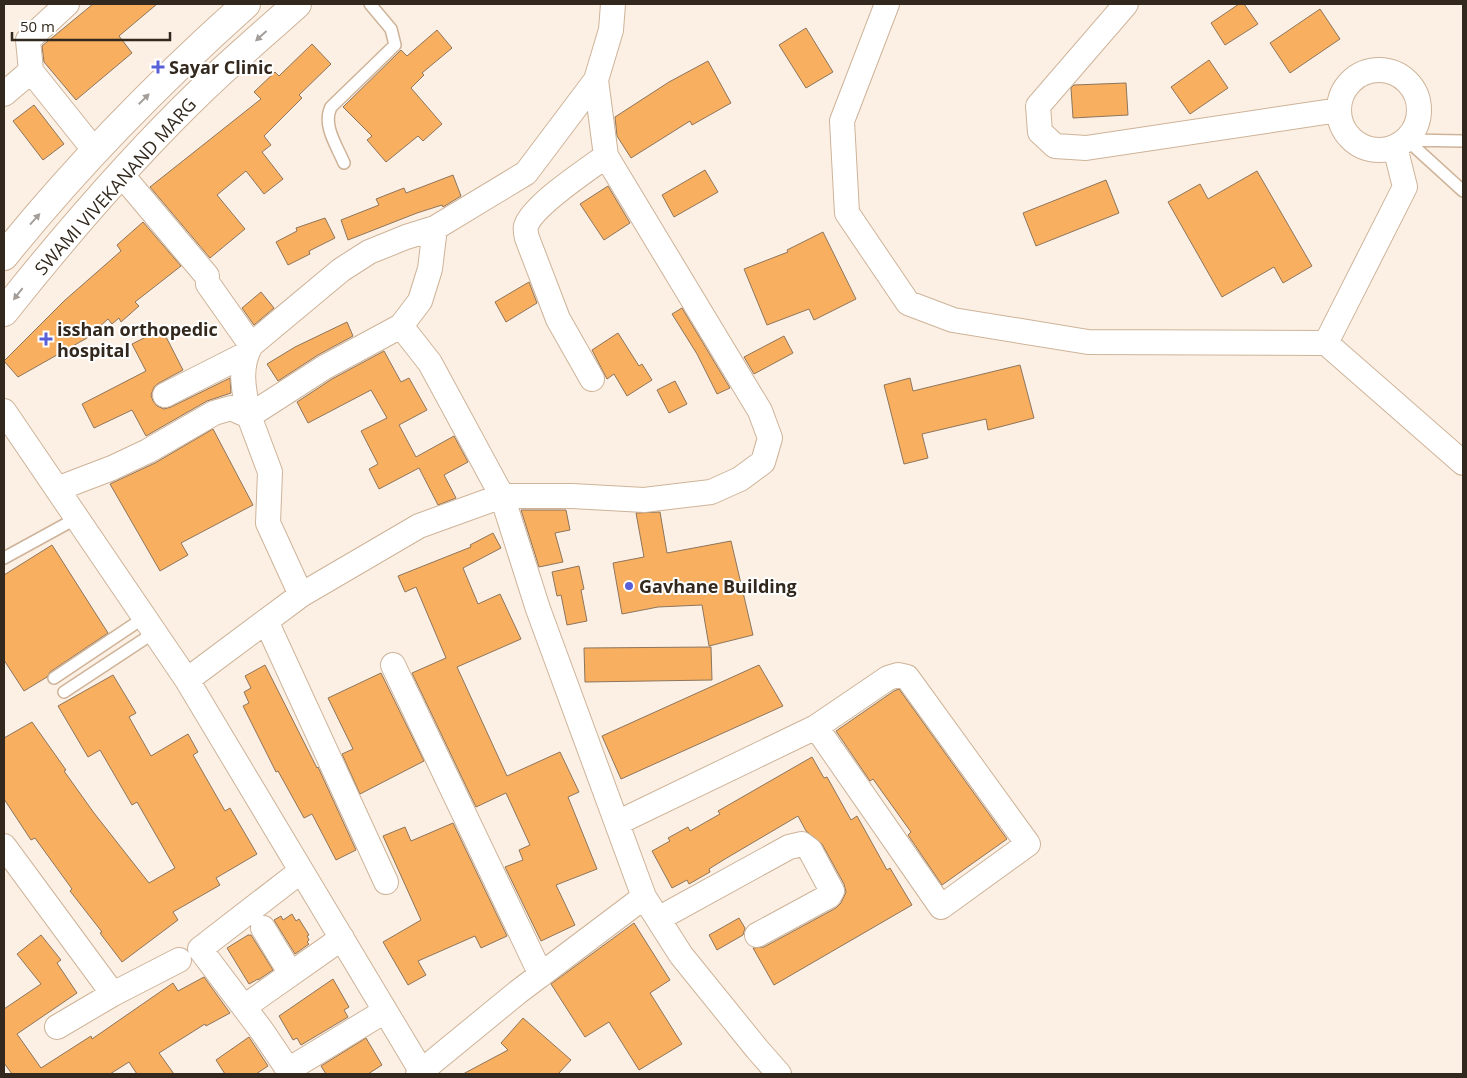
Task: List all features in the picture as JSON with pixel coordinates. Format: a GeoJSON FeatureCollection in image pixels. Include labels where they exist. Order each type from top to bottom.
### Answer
{"type":"FeatureCollection","features":[{"type":"Feature","properties":{"kind":"main road","name":"SWAMI VIVEKANAND MARG"},"geometry":{"type":"LineString","coordinates":[[4,256],[27,227],[122,122],[180,63],[246,4]]}},
{"type":"Feature","properties":{"kind":"main road","name":"SWAMI VIVEKANAND MARG"},"geometry":{"type":"LineString","coordinates":[[4,312],[54,249],[121,174],[204,88],[297,4]]}},
{"type":"Feature","properties":{"kind":"street"},"geometry":{"type":"LineString","coordinates":[[67,4],[28,40],[31,71],[95,151]]}},
{"type":"Feature","properties":{"kind":"street"},"geometry":{"type":"LineString","coordinates":[[165,395],[248,350],[341,270],[368,252],[406,236],[435,228],[526,173],[596,80],[612,30],[613,4]]}},
{"type":"Feature","properties":{"kind":"street"},"geometry":{"type":"LineString","coordinates":[[887,4],[842,121],[847,212],[908,303],[953,320],[1088,342],[1326,343],[1463,463]]}},
{"type":"Feature","properties":{"kind":"street"},"geometry":{"type":"LineString","coordinates":[[1126,4],[1038,106],[1040,132],[1055,146],[1086,148],[1338,110]]}},
{"type":"Feature","properties":{"kind":"street"},"geometry":{"type":"LineString","coordinates":[[1380,70],[1392,72],[1404,78],[1413,89],[1418,102],[1419,115],[1415,129],[1401,144],[1382,151],[1368,149],[1356,143],[1346,134],[1340,122],[1338,110],[1341,97],[1347,86],[1356,77],[1367,72],[1380,70]]}},
{"type":"Feature","properties":{"kind":"street"},"geometry":{"type":"LineString","coordinates":[[4,94],[31,71]]}},
{"type":"Feature","properties":{"kind":"street"},"geometry":{"type":"LineString","coordinates":[[187,680],[301,595],[419,526],[502,496],[572,496],[644,500],[711,492],[740,479],[763,462],[770,438],[760,411],[606,156],[596,80]]}},
{"type":"Feature","properties":{"kind":"street"},"geometry":{"type":"LineString","coordinates":[[1326,343],[1405,187],[1401,144]]}},
{"type":"Feature","properties":{"kind":"street"},"geometry":{"type":"LineString","coordinates":[[592,379],[558,319],[527,238],[525,228],[530,219],[556,192],[606,156]]}},
{"type":"Feature","properties":{"kind":"street"},"geometry":{"type":"LineString","coordinates":[[121,174],[207,280],[248,350],[242,384],[249,416],[270,472],[268,523],[301,595]]}},
{"type":"Feature","properties":{"kind":"street"},"geometry":{"type":"LineString","coordinates":[[249,416],[325,368],[401,326],[420,301],[430,269],[435,228]]}},
{"type":"Feature","properties":{"kind":"street"},"geometry":{"type":"LineString","coordinates":[[401,326],[430,363],[502,496],[538,609],[644,897],[680,955],[756,1049],[779,1074]]}},
{"type":"Feature","properties":{"kind":"street"},"geometry":{"type":"LineString","coordinates":[[57,489],[130,459],[214,413],[231,408],[249,416]]}},
{"type":"Feature","properties":{"kind":"street"},"geometry":{"type":"LineString","coordinates":[[4,410],[187,680],[421,1073],[541,975],[644,897]]}},
{"type":"Feature","properties":{"kind":"street"},"geometry":{"type":"LineString","coordinates":[[266,621],[386,882]]}},
{"type":"Feature","properties":{"kind":"street"},"geometry":{"type":"LineString","coordinates":[[393,665],[541,975]]}},
{"type":"Feature","properties":{"kind":"street"},"geometry":{"type":"LineString","coordinates":[[617,823],[816,727],[888,678],[898,675],[907,677],[1028,844],[941,907],[816,727]]}},
{"type":"Feature","properties":{"kind":"street"},"geometry":{"type":"LineString","coordinates":[[658,920],[789,847],[802,844],[810,850],[832,891],[829,896],[757,935]]}},
{"type":"Feature","properties":{"kind":"street"},"geometry":{"type":"LineString","coordinates":[[4,846],[113,994]]}},
{"type":"Feature","properties":{"kind":"street"},"geometry":{"type":"LineString","coordinates":[[301,871],[200,949],[290,1072],[385,1011]]}},
{"type":"Feature","properties":{"kind":"street"},"geometry":{"type":"LineString","coordinates":[[263,928],[291,974]]}},
{"type":"Feature","properties":{"kind":"street"},"geometry":{"type":"LineString","coordinates":[[244,1007],[342,938]]}},
{"type":"Feature","properties":{"kind":"street"},"geometry":{"type":"LineString","coordinates":[[56,1027],[113,994],[179,960]]}},
{"type":"Feature","properties":{"kind":"lane"},"geometry":{"type":"LineString","coordinates":[[344,164],[327,124],[328,113],[331,107],[395,45],[391,29],[370,4]]}},
{"type":"Feature","properties":{"kind":"lane"},"geometry":{"type":"LineString","coordinates":[[1401,144],[1463,141]]}},
{"type":"Feature","properties":{"kind":"lane"},"geometry":{"type":"LineString","coordinates":[[1401,144],[1463,191]]}},
{"type":"Feature","properties":{"kind":"lane"},"geometry":{"type":"LineString","coordinates":[[4,558],[77,518]]}},
{"type":"Feature","properties":{"kind":"lane"},"geometry":{"type":"LineString","coordinates":[[54,678],[150,625]]}},
{"type":"Feature","properties":{"kind":"lane"},"geometry":{"type":"LineString","coordinates":[[64,692],[150,625]]}},
{"type":"Feature","properties":{"kind":"building"},"geometry":{"type":"Polygon","coordinates":[[[93,4],[157,4],[119,36],[132,53],[76,100],[44,62],[42,46],[93,4]]]}},
{"type":"Feature","properties":{"kind":"building"},"geometry":{"type":"Polygon","coordinates":[[[1239,4],[1244,4],[1258,24],[1225,45],[1211,23],[1239,4]]]}},
{"type":"Feature","properties":{"kind":"building"},"geometry":{"type":"Polygon","coordinates":[[[1320,9],[1340,39],[1290,73],[1270,43],[1320,9]]]}},
{"type":"Feature","properties":{"kind":"building"},"geometry":{"type":"Polygon","coordinates":[[[806,28],[833,72],[806,88],[779,45],[806,28]]]}},
{"type":"Feature","properties":{"kind":"building"},"geometry":{"type":"Polygon","coordinates":[[[437,30],[452,48],[422,73],[424,75],[411,88],[442,124],[423,141],[418,136],[386,162],[367,140],[372,136],[343,107],[401,50],[407,56],[437,30]]]}},
{"type":"Feature","properties":{"kind":"building"},"geometry":{"type":"Polygon","coordinates":[[[312,44],[331,64],[299,95],[302,98],[264,136],[271,145],[262,152],[283,179],[264,194],[246,171],[217,195],[245,229],[210,258],[150,187],[261,99],[254,92],[275,72],[279,76],[312,44]]]}},
{"type":"Feature","properties":{"kind":"building"},"geometry":{"type":"Polygon","coordinates":[[[1209,60],[1228,88],[1190,114],[1171,87],[1209,60]]]}},
{"type":"Feature","properties":{"kind":"building"},"geometry":{"type":"Polygon","coordinates":[[[708,61],[731,103],[692,125],[690,121],[631,158],[617,136],[615,117],[669,82],[708,61]]]}},
{"type":"Feature","properties":{"kind":"building"},"geometry":{"type":"Polygon","coordinates":[[[1126,83],[1128,115],[1073,118],[1071,88],[1074,85],[1126,83]]]}},
{"type":"Feature","properties":{"kind":"building"},"geometry":{"type":"Polygon","coordinates":[[[34,105],[64,144],[43,160],[13,121],[34,105]]]}},
{"type":"Feature","properties":{"kind":"building"},"geometry":{"type":"Polygon","coordinates":[[[705,170],[718,192],[674,217],[662,195],[705,170]]]}},
{"type":"Feature","properties":{"kind":"building"},"geometry":{"type":"Polygon","coordinates":[[[1257,171],[1312,266],[1283,283],[1274,267],[1222,297],[1168,202],[1200,184],[1208,199],[1257,171]]]}},
{"type":"Feature","properties":{"kind":"building"},"geometry":{"type":"Polygon","coordinates":[[[453,175],[461,196],[443,207],[442,205],[417,213],[348,240],[341,220],[379,205],[376,199],[404,188],[406,193],[453,175]]]}},
{"type":"Feature","properties":{"kind":"building"},"geometry":{"type":"Polygon","coordinates":[[[1106,180],[1119,213],[1036,246],[1023,213],[1106,180]]]}},
{"type":"Feature","properties":{"kind":"building"},"geometry":{"type":"Polygon","coordinates":[[[608,186],[630,223],[604,240],[580,204],[608,186]]]}},
{"type":"Feature","properties":{"kind":"building"},"geometry":{"type":"Polygon","coordinates":[[[325,218],[335,238],[309,251],[310,254],[288,265],[276,242],[297,231],[296,228],[325,218]]]}},
{"type":"Feature","properties":{"kind":"building"},"geometry":{"type":"Polygon","coordinates":[[[143,222],[181,266],[135,302],[139,306],[121,322],[119,318],[112,324],[108,319],[87,338],[18,377],[4,361],[64,301],[121,251],[117,245],[143,222]]]}},
{"type":"Feature","properties":{"kind":"building"},"geometry":{"type":"Polygon","coordinates":[[[823,232],[856,299],[814,320],[809,309],[767,325],[744,269],[788,252],[787,250],[823,232]]]}},
{"type":"Feature","properties":{"kind":"building"},"geometry":{"type":"Polygon","coordinates":[[[529,282],[537,303],[506,322],[495,302],[529,282]]]}},
{"type":"Feature","properties":{"kind":"building"},"geometry":{"type":"Polygon","coordinates":[[[261,292],[274,308],[254,325],[242,308],[261,292]]]}},
{"type":"Feature","properties":{"kind":"building"},"geometry":{"type":"Polygon","coordinates":[[[682,308],[730,388],[717,394],[697,354],[672,314],[682,308]]]}},
{"type":"Feature","properties":{"kind":"building"},"geometry":{"type":"Polygon","coordinates":[[[347,322],[353,336],[318,355],[278,381],[267,364],[295,347],[347,322]]]}},
{"type":"Feature","properties":{"kind":"building"},"geometry":{"type":"Polygon","coordinates":[[[162,329],[183,370],[154,387],[151,395],[157,406],[164,409],[171,407],[230,378],[231,393],[207,401],[146,436],[132,410],[94,428],[82,404],[146,371],[132,344],[162,329]]]}},
{"type":"Feature","properties":{"kind":"building"},"geometry":{"type":"Polygon","coordinates":[[[618,333],[639,366],[642,364],[652,380],[627,396],[614,374],[607,379],[592,350],[618,333]]]}},
{"type":"Feature","properties":{"kind":"building"},"geometry":{"type":"Polygon","coordinates":[[[784,336],[793,353],[754,374],[744,357],[784,336]]]}},
{"type":"Feature","properties":{"kind":"building"},"geometry":{"type":"Polygon","coordinates":[[[384,351],[401,382],[409,378],[427,410],[399,425],[416,457],[454,436],[468,462],[444,475],[456,498],[438,505],[419,468],[379,489],[369,469],[378,464],[361,431],[387,418],[371,390],[308,423],[297,402],[332,379],[384,351]]]}},
{"type":"Feature","properties":{"kind":"building"},"geometry":{"type":"Polygon","coordinates":[[[1020,365],[1034,418],[988,430],[986,419],[922,434],[928,458],[904,464],[884,385],[910,378],[913,391],[1020,365]]]}},
{"type":"Feature","properties":{"kind":"building"},"geometry":{"type":"Polygon","coordinates":[[[675,381],[687,404],[669,413],[657,390],[675,381]]]}},
{"type":"Feature","properties":{"kind":"building"},"geometry":{"type":"Polygon","coordinates":[[[213,429],[253,505],[181,543],[188,555],[160,571],[110,484],[155,463],[213,429]]]}},
{"type":"Feature","properties":{"kind":"building"},"geometry":{"type":"Polygon","coordinates":[[[521,510],[566,510],[570,530],[555,533],[563,562],[539,567],[521,510]]]}},
{"type":"Feature","properties":{"kind":"building"},"geometry":{"type":"Polygon","coordinates":[[[660,512],[667,553],[731,541],[753,635],[709,646],[702,605],[658,607],[622,614],[613,563],[644,557],[636,513],[660,512]]]}},
{"type":"Feature","properties":{"kind":"building"},"geometry":{"type":"Polygon","coordinates":[[[493,533],[501,548],[463,568],[478,604],[500,594],[521,639],[457,667],[507,776],[560,752],[579,792],[568,797],[597,869],[556,885],[575,925],[541,941],[505,867],[523,860],[519,850],[530,845],[506,793],[476,807],[412,673],[446,658],[416,587],[405,592],[398,576],[471,547],[470,545],[493,533]]]}},
{"type":"Feature","properties":{"kind":"building"},"geometry":{"type":"Polygon","coordinates":[[[52,545],[108,633],[50,672],[47,677],[24,691],[4,660],[4,575],[52,545]]]}},
{"type":"Feature","properties":{"kind":"building"},"geometry":{"type":"Polygon","coordinates":[[[579,566],[584,589],[581,590],[587,621],[567,625],[561,595],[557,596],[552,572],[579,566]]]}},
{"type":"Feature","properties":{"kind":"building"},"geometry":{"type":"Polygon","coordinates":[[[711,647],[712,680],[585,682],[584,648],[711,647]]]}},
{"type":"Feature","properties":{"kind":"building"},"geometry":{"type":"Polygon","coordinates":[[[265,665],[318,767],[356,850],[336,860],[312,814],[304,818],[278,771],[276,772],[243,706],[249,703],[244,692],[251,688],[245,676],[265,665]]]}},
{"type":"Feature","properties":{"kind":"building"},"geometry":{"type":"Polygon","coordinates":[[[759,665],[783,706],[621,779],[602,736],[759,665]]]}},
{"type":"Feature","properties":{"kind":"building"},"geometry":{"type":"Polygon","coordinates":[[[381,673],[424,761],[360,794],[342,754],[353,749],[328,698],[381,673]]]}},
{"type":"Feature","properties":{"kind":"building"},"geometry":{"type":"Polygon","coordinates":[[[113,675],[136,713],[129,717],[151,756],[188,734],[198,752],[193,755],[225,811],[230,808],[257,854],[216,878],[220,885],[173,912],[178,920],[122,962],[100,933],[102,932],[70,891],[72,889],[35,838],[31,840],[4,799],[4,738],[32,722],[94,813],[149,883],[175,868],[137,802],[132,805],[100,750],[88,757],[58,706],[113,675]]]}},
{"type":"Feature","properties":{"kind":"building"},"geometry":{"type":"Polygon","coordinates":[[[899,689],[1007,839],[942,885],[908,835],[911,832],[873,779],[870,781],[836,731],[899,689]]]}},
{"type":"Feature","properties":{"kind":"building"},"geometry":{"type":"Polygon","coordinates":[[[812,757],[824,778],[827,777],[851,820],[857,816],[887,870],[890,868],[912,905],[774,985],[753,948],[764,947],[836,908],[841,903],[846,892],[844,884],[822,844],[806,831],[798,816],[725,859],[709,869],[710,872],[689,884],[687,880],[672,888],[652,851],[670,841],[668,838],[688,827],[690,831],[720,814],[718,811],[812,757]]]}},
{"type":"Feature","properties":{"kind":"building"},"geometry":{"type":"Polygon","coordinates":[[[453,823],[507,936],[481,948],[475,936],[418,961],[426,975],[408,985],[383,942],[421,920],[383,836],[405,827],[411,841],[453,823]]]}},
{"type":"Feature","properties":{"kind":"building"},"geometry":{"type":"Polygon","coordinates":[[[292,914],[296,921],[299,919],[309,935],[307,936],[309,940],[307,942],[309,944],[295,954],[274,920],[281,916],[283,920],[292,914]]]}},
{"type":"Feature","properties":{"kind":"building"},"geometry":{"type":"Polygon","coordinates":[[[739,918],[745,928],[743,935],[717,950],[709,935],[739,918]]]}},
{"type":"Feature","properties":{"kind":"building"},"geometry":{"type":"Polygon","coordinates":[[[634,923],[670,980],[650,993],[682,1044],[639,1070],[609,1022],[585,1037],[551,984],[634,923]]]}},
{"type":"Feature","properties":{"kind":"building"},"geometry":{"type":"Polygon","coordinates":[[[41,935],[61,960],[57,963],[77,993],[17,1034],[41,1068],[91,1036],[92,1039],[173,983],[178,991],[204,977],[230,1013],[206,1026],[205,1024],[159,1053],[174,1074],[137,1074],[129,1062],[110,1074],[12,1074],[4,1063],[4,1009],[41,984],[17,954],[41,935]]]}},
{"type":"Feature","properties":{"kind":"building"},"geometry":{"type":"Polygon","coordinates":[[[251,935],[273,970],[249,984],[227,948],[251,935]]]}},
{"type":"Feature","properties":{"kind":"building"},"geometry":{"type":"Polygon","coordinates":[[[333,979],[349,1007],[344,1010],[348,1017],[301,1045],[297,1038],[293,1040],[279,1016],[333,979]]]}},
{"type":"Feature","properties":{"kind":"building"},"geometry":{"type":"Polygon","coordinates":[[[523,1018],[571,1060],[558,1074],[463,1074],[508,1050],[501,1043],[523,1018]]]}},
{"type":"Feature","properties":{"kind":"building"},"geometry":{"type":"Polygon","coordinates":[[[249,1037],[268,1066],[256,1074],[225,1074],[216,1060],[249,1037]]]}},
{"type":"Feature","properties":{"kind":"building"},"geometry":{"type":"Polygon","coordinates":[[[366,1038],[382,1065],[368,1074],[326,1074],[321,1066],[366,1038]]]}},
{"type":"Feature","properties":{"kind":"place","name":"Sayar Clinic"},"geometry":{"type":"Point","coordinates":[158,67]}},
{"type":"Feature","properties":{"kind":"place","name":"isshan orthopedic hospital"},"geometry":{"type":"Point","coordinates":[46,339]}},
{"type":"Feature","properties":{"kind":"place","name":"Gavhane Building"},"geometry":{"type":"Point","coordinates":[629,586]}}]}
